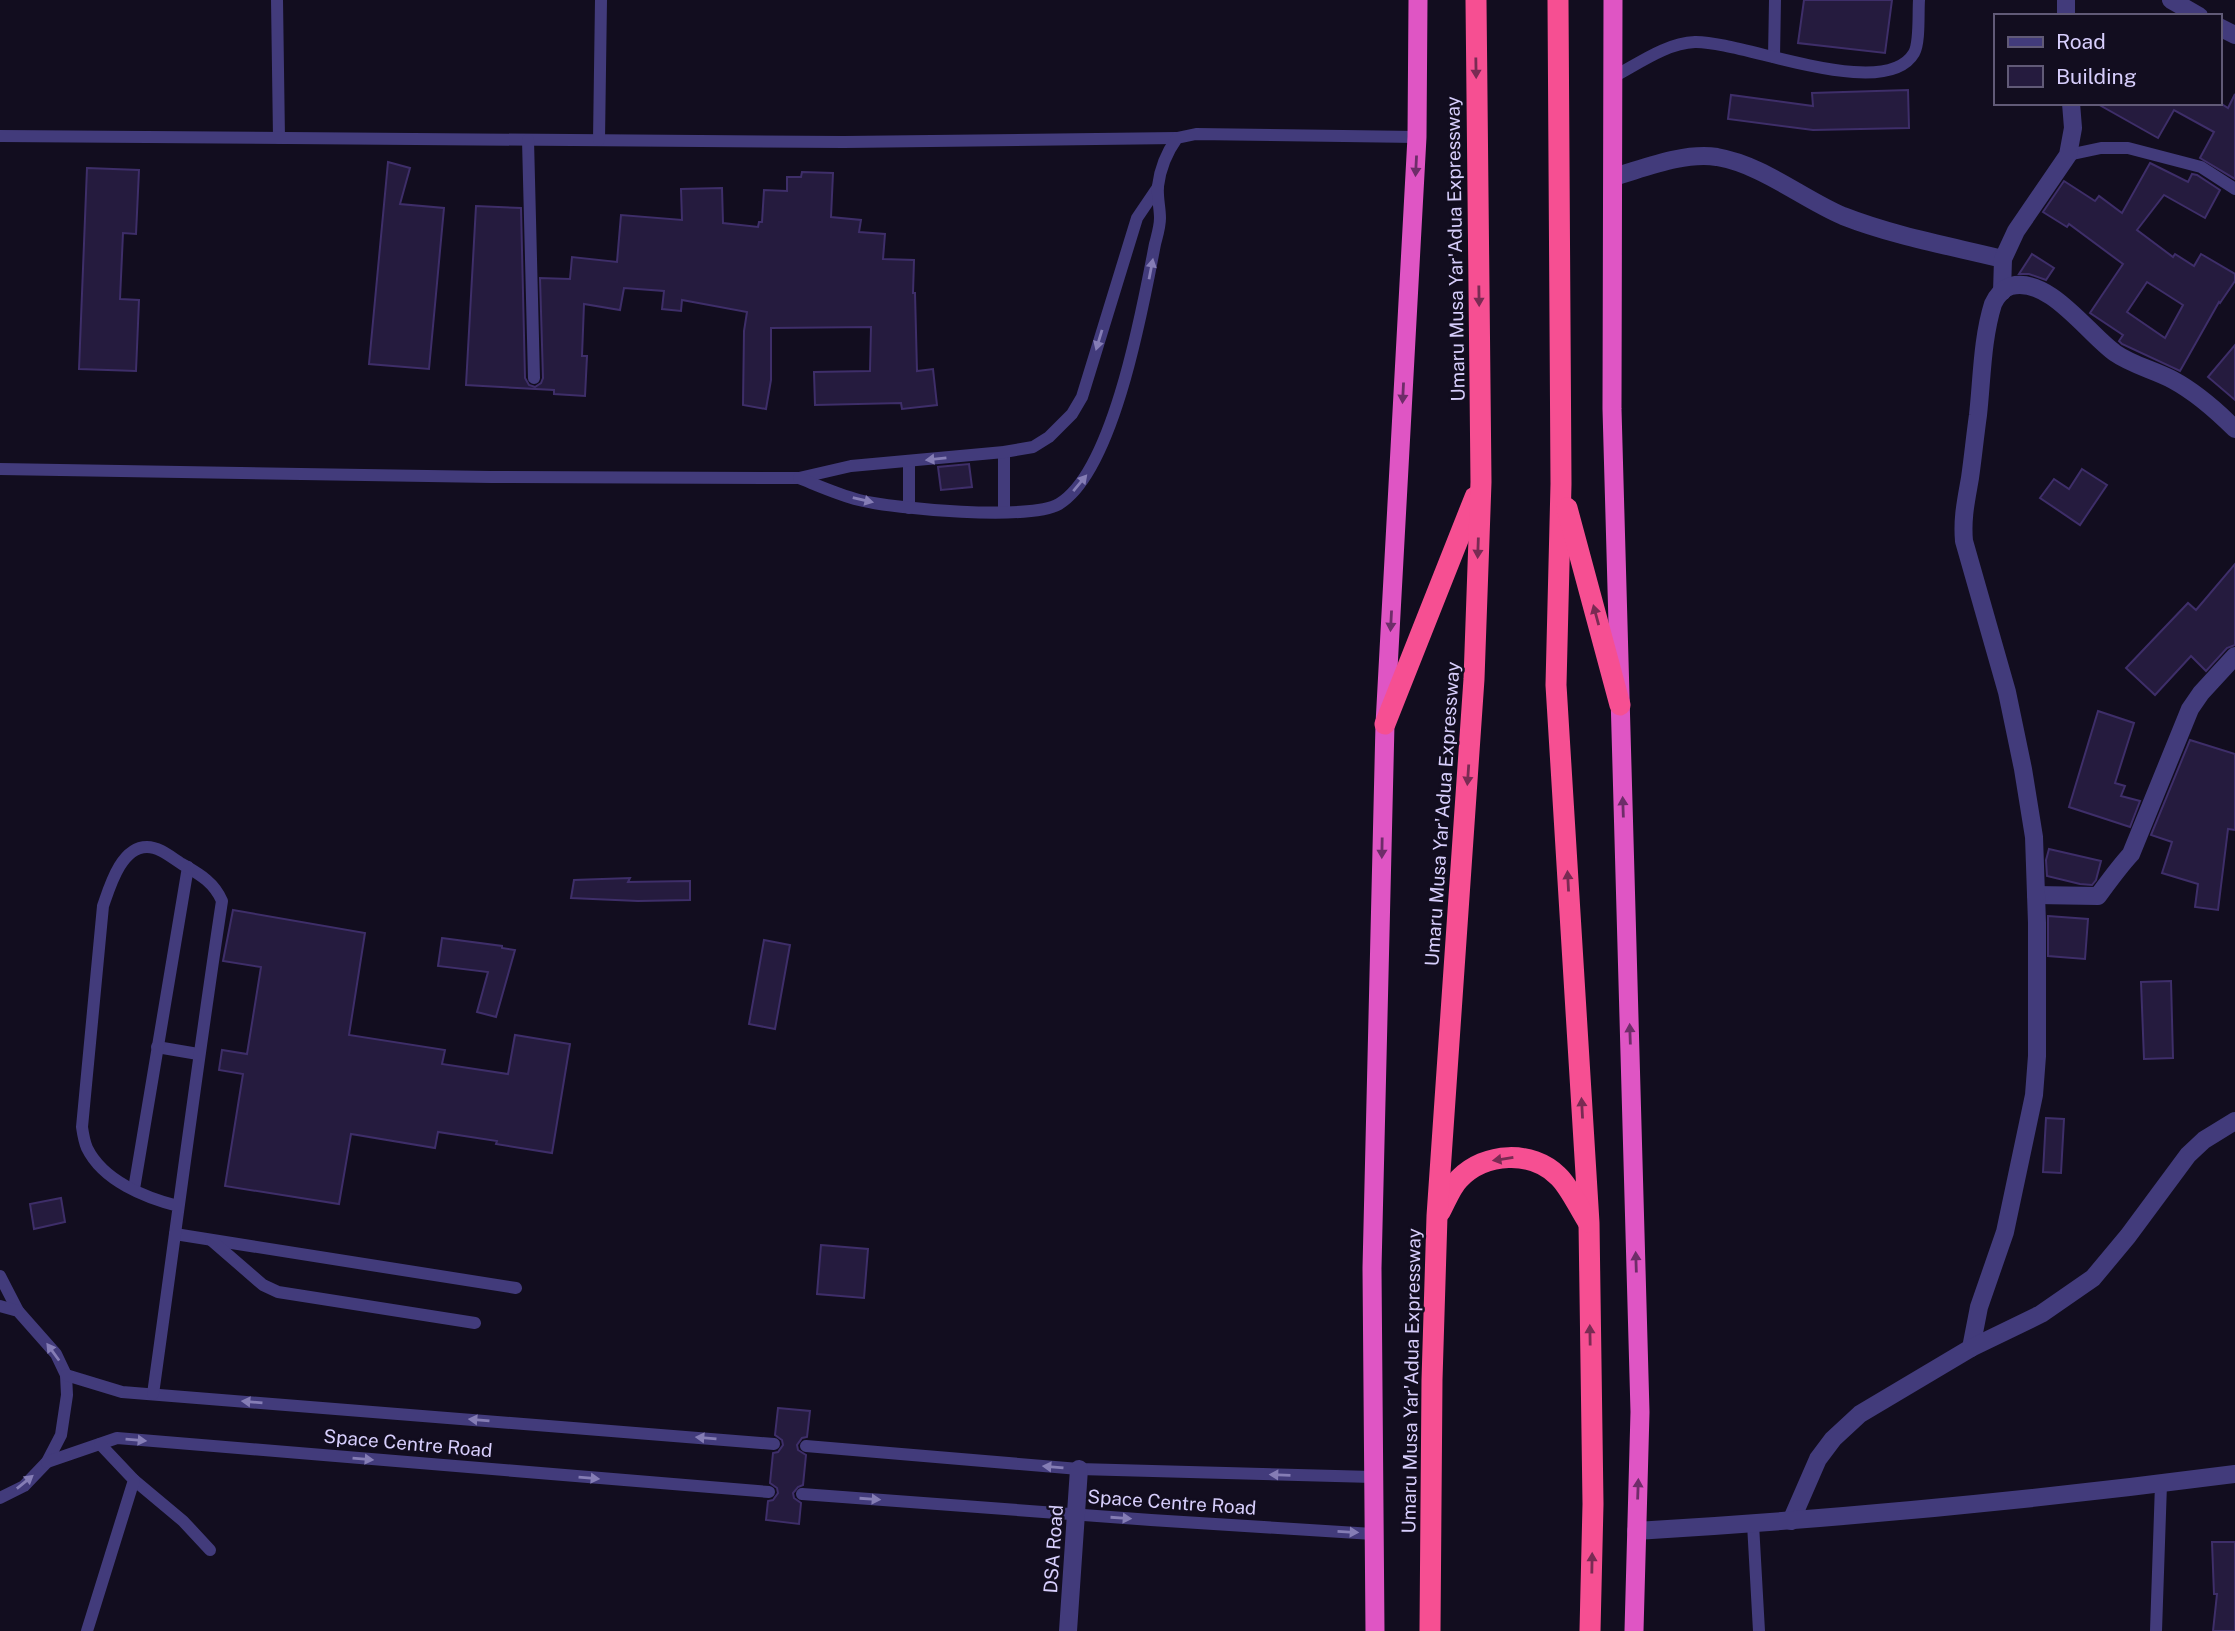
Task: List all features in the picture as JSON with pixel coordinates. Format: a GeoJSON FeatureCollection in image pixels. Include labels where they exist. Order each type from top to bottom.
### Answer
{"type":"FeatureCollection","features":[{"type":"Feature","properties":{"kind":"highway","name":"Umaru Musa Yar'Adua Expressway"},"geometry":{"type":"LineString","coordinates":[[1374,1631],[1372,1268],[1385,723],[1417,137],[1418,0]]}},
{"type":"Feature","properties":{"kind":"highway"},"geometry":{"type":"LineString","coordinates":[[1470,0],[1476,26]]}},
{"type":"Feature","properties":{"kind":"highway","name":"Umaru Musa Yar'Adua Expressway"},"geometry":{"type":"LineString","coordinates":[[1430,1631],[1432,1380],[1437,1216],[1474,679],[1481,482],[1476,0]]}},
{"type":"Feature","properties":{"kind":"highway"},"geometry":{"type":"LineString","coordinates":[[1559,0],[1561,484],[1556,685],[1589,1223],[1593,1504],[1590,1631]]}},
{"type":"Feature","properties":{"kind":"highway"},"geometry":{"type":"LineString","coordinates":[[1559,41],[1567,0]]}},
{"type":"Feature","properties":{"kind":"highway"},"geometry":{"type":"LineString","coordinates":[[1613,0],[1612,410],[1640,1412],[1634,1631]]}},
{"type":"Feature","properties":{"kind":"highway"},"geometry":{"type":"LineString","coordinates":[[1385,723],[1481,482]]}},
{"type":"Feature","properties":{"kind":"highway"},"geometry":{"type":"LineString","coordinates":[[1561,484],[1620,705]]}},
{"type":"Feature","properties":{"kind":"highway"},"geometry":{"type":"LineString","coordinates":[[1437,1216],[1459,1179],[1479,1165],[1505,1157],[1532,1159],[1559,1176],[1589,1223]]}},
{"type":"Feature","properties":{"kind":"street"},"geometry":{"type":"LineString","coordinates":[[2171,0],[2196,14]]}},
{"type":"Feature","properties":{"kind":"street"},"geometry":{"type":"LineString","coordinates":[[2001,292],[2003,259],[2016,231],[2067,155],[2073,128],[2071,105]]}},
{"type":"Feature","properties":{"kind":"street"},"geometry":{"type":"LineString","coordinates":[[1613,177],[1682,158],[1716,157],[1752,168],[1843,216],[1882,229],[2003,259]]}},
{"type":"Feature","properties":{"kind":"street"},"geometry":{"type":"LineString","coordinates":[[1971,1348],[1979,1307],[2005,1232],[2034,1095],[2037,1056],[2034,837],[2007,692],[1964,541],[1962,518],[1970,478],[1988,326],[1994,301],[2001,292],[2011,286],[2024,286],[2049,294],[2080,320],[2098,341],[2118,355],[2173,380],[2203,399],[2235,429]]}},
{"type":"Feature","properties":{"kind":"street"},"geometry":{"type":"LineString","coordinates":[[2036,895],[2098,896],[2116,875],[2119,867],[2131,854],[2190,709],[2201,692],[2235,656]]}},
{"type":"Feature","properties":{"kind":"street"},"geometry":{"type":"LineString","coordinates":[[1791,1521],[1818,1459],[1833,1439],[1860,1414],[1971,1348],[2041,1314],[2094,1278],[2128,1237],[2188,1155],[2204,1140],[2235,1121]]}},
{"type":"Feature","properties":{"kind":"street","name":"DSA Road"},"geometry":{"type":"LineString","coordinates":[[1068,1631],[1079,1469]]}},
{"type":"Feature","properties":{"kind":"street"},"geometry":{"type":"LineString","coordinates":[[1636,1531],[1791,1521],[2161,1484],[2235,1474]]}},
{"type":"Feature","properties":{"kind":"lane"},"geometry":{"type":"LineString","coordinates":[[276,0],[279,138]]}},
{"type":"Feature","properties":{"kind":"lane"},"geometry":{"type":"LineString","coordinates":[[599,140],[601,0]]}},
{"type":"Feature","properties":{"kind":"lane"},"geometry":{"type":"LineString","coordinates":[[1774,57],[1775,0]]}},
{"type":"Feature","properties":{"kind":"lane"},"geometry":{"type":"LineString","coordinates":[[1613,78],[1676,45],[1696,42],[1723,45],[1823,69],[1881,73],[1905,65],[1916,50],[1919,0]]}},
{"type":"Feature","properties":{"kind":"lane"},"geometry":{"type":"LineString","coordinates":[[0,136],[844,142],[1177,138],[1196,134],[1417,137]]}},
{"type":"Feature","properties":{"kind":"lane"},"geometry":{"type":"LineString","coordinates":[[799,478],[859,500],[909,508],[1004,512],[1042,510],[1060,503],[1082,482],[1096,460],[1126,378],[1160,221],[1158,187],[1167,152],[1177,138]]}},
{"type":"Feature","properties":{"kind":"lane"},"geometry":{"type":"LineString","coordinates":[[528,140],[534,378]]}},
{"type":"Feature","properties":{"kind":"lane"},"geometry":{"type":"LineString","coordinates":[[2067,155],[2101,148],[2128,148],[2201,167],[2235,189]]}},
{"type":"Feature","properties":{"kind":"lane"},"geometry":{"type":"LineString","coordinates":[[0,469],[492,477],[799,478],[851,466],[1032,447],[1049,437],[1072,414],[1082,397],[1137,218],[1158,187]]}},
{"type":"Feature","properties":{"kind":"lane"},"geometry":{"type":"LineString","coordinates":[[1003,452],[1004,512]]}},
{"type":"Feature","properties":{"kind":"lane"},"geometry":{"type":"LineString","coordinates":[[909,462],[909,508]]}},
{"type":"Feature","properties":{"kind":"lane"},"geometry":{"type":"LineString","coordinates":[[153,1394],[175,1234],[198,1054],[222,901],[218,890],[206,878],[158,849],[146,847],[135,850],[120,865],[112,878],[103,906],[82,1127],[86,1145],[107,1173],[152,1199],[178,1206]]}},
{"type":"Feature","properties":{"kind":"lane"},"geometry":{"type":"LineString","coordinates":[[134,1189],[188,867]]}},
{"type":"Feature","properties":{"kind":"lane"},"geometry":{"type":"LineString","coordinates":[[157,1047],[198,1054]]}},
{"type":"Feature","properties":{"kind":"lane"},"geometry":{"type":"LineString","coordinates":[[175,1234],[516,1288]]}},
{"type":"Feature","properties":{"kind":"lane"},"geometry":{"type":"LineString","coordinates":[[211,1240],[263,1285],[278,1292],[475,1323]]}},
{"type":"Feature","properties":{"kind":"lane"},"geometry":{"type":"LineString","coordinates":[[0,1276],[18,1311],[56,1354],[66,1376],[67,1395],[61,1435],[47,1462],[24,1486],[0,1498]]}},
{"type":"Feature","properties":{"kind":"lane"},"geometry":{"type":"LineString","coordinates":[[0,1306],[18,1311]]}},
{"type":"Feature","properties":{"kind":"lane","name":"Space Centre Road"},"geometry":{"type":"LineString","coordinates":[[66,1376],[121,1392],[774,1444]]}},
{"type":"Feature","properties":{"kind":"lane","name":"Space Centre Road"},"geometry":{"type":"LineString","coordinates":[[47,1462],[117,1438],[769,1492]]}},
{"type":"Feature","properties":{"kind":"lane"},"geometry":{"type":"LineString","coordinates":[[100,1444],[134,1480],[183,1521],[210,1550]]}},
{"type":"Feature","properties":{"kind":"lane","name":"Space Centre Road"},"geometry":{"type":"LineString","coordinates":[[806,1446],[1079,1469],[1373,1477]]}},
{"type":"Feature","properties":{"kind":"lane"},"geometry":{"type":"LineString","coordinates":[[87,1631],[134,1480]]}},
{"type":"Feature","properties":{"kind":"lane"},"geometry":{"type":"LineString","coordinates":[[2156,1631],[2161,1484]]}},
{"type":"Feature","properties":{"kind":"lane","name":"Space Centre Road"},"geometry":{"type":"LineString","coordinates":[[802,1494],[1373,1534]]}},
{"type":"Feature","properties":{"kind":"lane"},"geometry":{"type":"LineString","coordinates":[[1753,1524],[1759,1631]]}},
{"type":"Feature","properties":{"kind":"building"},"geometry":{"type":"Polygon","coordinates":[[[1804,0],[1892,0],[1885,53],[1798,43],[1804,0]]]}},
{"type":"Feature","properties":{"kind":"building"},"geometry":{"type":"Polygon","coordinates":[[[1908,90],[1909,128],[1813,130],[1728,119],[1731,95],[1813,106],[1812,93],[1908,90]]]}},
{"type":"Feature","properties":{"kind":"building"},"geometry":{"type":"Polygon","coordinates":[[[2235,94],[2235,179],[2200,158],[2214,132],[2174,110],[2158,138],[2100,105],[2221,104],[2228,108],[2235,94]]]}},
{"type":"Feature","properties":{"kind":"building"},"geometry":{"type":"Polygon","coordinates":[[[388,162],[410,168],[400,204],[444,208],[429,369],[369,364],[388,162]]]}},
{"type":"Feature","properties":{"kind":"building"},"geometry":{"type":"Polygon","coordinates":[[[2150,163],[2188,182],[2192,174],[2197,175],[2220,190],[2205,218],[2164,195],[2137,230],[2173,257],[2175,254],[2194,266],[2201,254],[2235,274],[2235,281],[2219,302],[2180,371],[2122,344],[2119,341],[2123,335],[2090,313],[2123,264],[2069,224],[2067,227],[2043,212],[2064,181],[2095,201],[2099,196],[2122,213],[2150,163]],[[2147,282],[2127,312],[2165,338],[2183,305],[2147,282]]]}},
{"type":"Feature","properties":{"kind":"building"},"geometry":{"type":"Polygon","coordinates":[[[87,168],[139,170],[136,234],[123,233],[120,299],[139,300],[136,371],[79,369],[87,168]]]}},
{"type":"Feature","properties":{"kind":"building"},"geometry":{"type":"Polygon","coordinates":[[[802,172],[833,173],[831,217],[861,220],[859,232],[885,234],[883,259],[914,260],[917,371],[933,369],[937,405],[902,409],[901,403],[815,405],[814,372],[870,371],[871,327],[771,328],[771,380],[766,409],[743,405],[744,331],[747,312],[682,300],[681,311],[662,309],[664,291],[624,288],[620,310],[584,304],[582,356],[587,356],[585,396],[554,394],[554,390],[466,385],[476,206],[521,208],[525,378],[529,385],[535,387],[543,378],[540,278],[570,279],[572,257],[617,262],[621,215],[682,220],[681,189],[722,188],[723,223],[758,227],[759,222],[762,222],[764,190],[787,191],[787,177],[801,177],[802,172]]]}},
{"type":"Feature","properties":{"kind":"building"},"geometry":{"type":"Polygon","coordinates":[[[2032,254],[2054,268],[2046,280],[2029,274],[2019,274],[2032,254]]]}},
{"type":"Feature","properties":{"kind":"building"},"geometry":{"type":"Polygon","coordinates":[[[2235,345],[2235,400],[2208,377],[2235,345]]]}},
{"type":"Feature","properties":{"kind":"building"},"geometry":{"type":"Polygon","coordinates":[[[969,464],[972,487],[941,490],[938,467],[969,464]]]}},
{"type":"Feature","properties":{"kind":"building"},"geometry":{"type":"Polygon","coordinates":[[[2082,469],[2107,485],[2080,525],[2040,498],[2054,479],[2069,489],[2082,469]]]}},
{"type":"Feature","properties":{"kind":"building"},"geometry":{"type":"Polygon","coordinates":[[[2235,564],[2235,645],[2227,648],[2206,671],[2191,656],[2155,695],[2126,668],[2188,603],[2196,610],[2235,564]]]}},
{"type":"Feature","properties":{"kind":"building"},"geometry":{"type":"Polygon","coordinates":[[[2098,711],[2134,723],[2115,783],[2125,786],[2121,796],[2140,801],[2130,827],[2069,807],[2098,711]]]}},
{"type":"Feature","properties":{"kind":"building"},"geometry":{"type":"Polygon","coordinates":[[[2190,740],[2235,754],[2235,830],[2228,829],[2218,910],[2195,907],[2198,884],[2162,873],[2172,842],[2151,835],[2190,740]]]}},
{"type":"Feature","properties":{"kind":"building"},"geometry":{"type":"Polygon","coordinates":[[[2049,849],[2101,861],[2096,880],[2092,885],[2047,876],[2046,860],[2049,849]]]}},
{"type":"Feature","properties":{"kind":"building"},"geometry":{"type":"Polygon","coordinates":[[[630,878],[628,882],[690,881],[690,900],[571,898],[574,880],[630,878]]]}},
{"type":"Feature","properties":{"kind":"building"},"geometry":{"type":"Polygon","coordinates":[[[233,910],[365,933],[349,1035],[445,1050],[442,1064],[508,1074],[515,1035],[570,1044],[552,1153],[438,1132],[435,1148],[351,1134],[339,1204],[225,1186],[243,1074],[219,1070],[222,1050],[247,1054],[261,967],[223,961],[233,910]]]}},
{"type":"Feature","properties":{"kind":"building"},"geometry":{"type":"Polygon","coordinates":[[[2048,916],[2088,919],[2085,959],[2048,956],[2048,916]]]}},
{"type":"Feature","properties":{"kind":"building"},"geometry":{"type":"Polygon","coordinates":[[[442,938],[515,950],[496,1017],[477,1012],[488,972],[438,966],[442,938]]]}},
{"type":"Feature","properties":{"kind":"building"},"geometry":{"type":"Polygon","coordinates":[[[764,940],[790,945],[775,1029],[749,1024],[764,940]]]}},
{"type":"Feature","properties":{"kind":"building"},"geometry":{"type":"Polygon","coordinates":[[[2171,981],[2173,1058],[2144,1059],[2141,982],[2171,981]]]}},
{"type":"Feature","properties":{"kind":"building"},"geometry":{"type":"Polygon","coordinates":[[[2046,1118],[2064,1119],[2061,1173],[2043,1172],[2046,1118]]]}},
{"type":"Feature","properties":{"kind":"building"},"geometry":{"type":"Polygon","coordinates":[[[61,1198],[65,1222],[34,1229],[30,1204],[61,1198]]]}},
{"type":"Feature","properties":{"kind":"building"},"geometry":{"type":"Polygon","coordinates":[[[821,1245],[868,1249],[864,1298],[817,1294],[821,1245]]]}},
{"type":"Feature","properties":{"kind":"building"},"geometry":{"type":"Polygon","coordinates":[[[778,1408],[810,1411],[807,1437],[802,1438],[797,1445],[798,1450],[806,1455],[803,1485],[793,1493],[794,1498],[801,1503],[799,1524],[766,1520],[768,1501],[773,1500],[778,1493],[777,1488],[770,1483],[773,1453],[778,1452],[783,1445],[782,1440],[775,1435],[778,1408]]]}},
{"type":"Feature","properties":{"kind":"building"},"geometry":{"type":"Polygon","coordinates":[[[2212,1542],[2235,1542],[2235,1631],[2213,1631],[2217,1594],[2214,1594],[2212,1542]]]}}]}
